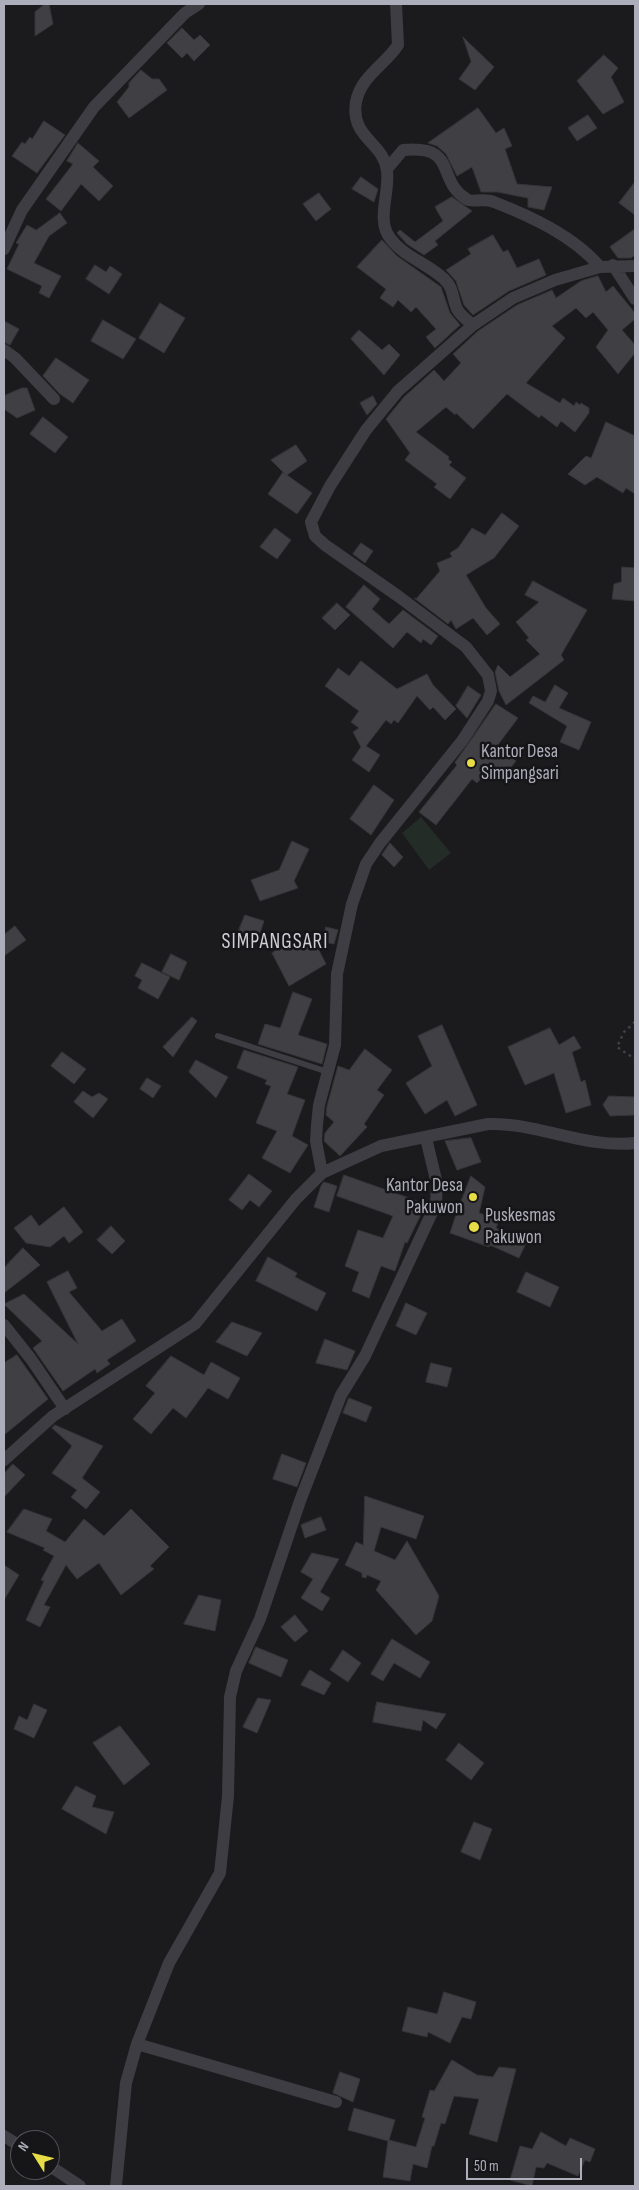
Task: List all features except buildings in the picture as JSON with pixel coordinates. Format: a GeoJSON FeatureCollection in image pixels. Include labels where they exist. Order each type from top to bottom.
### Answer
{"type":"FeatureCollection","features":[{"type":"Feature","properties":{"kind":"street"},"geometry":{"type":"LineString","coordinates":[[4,249],[22,210],[94,107],[185,13],[199,4]]}},
{"type":"Feature","properties":{"kind":"street"},"geometry":{"type":"LineString","coordinates":[[396,4],[398,45],[362,86],[355,111],[356,125],[365,138],[380,153],[387,170],[384,216],[388,237],[407,254],[445,279],[452,288],[457,310],[473,325]]}},
{"type":"Feature","properties":{"kind":"street"},"geometry":{"type":"LineString","coordinates":[[387,170],[403,150],[429,150],[437,154],[450,179],[468,200],[473,202],[480,198],[492,201],[540,223],[591,256],[600,266]]}},
{"type":"Feature","properties":{"kind":"street"},"geometry":{"type":"LineString","coordinates":[[613,265],[635,298]]}},
{"type":"Feature","properties":{"kind":"street"},"geometry":{"type":"LineString","coordinates":[[322,1172],[316,1141],[317,1125],[319,1105],[335,1045],[337,974],[352,904],[366,864],[380,843],[462,741],[488,701],[492,691],[488,675],[466,647],[325,545],[315,536],[311,522],[330,486],[366,430],[382,410],[398,391],[473,325],[513,298],[554,280],[600,266],[635,266]]}},
{"type":"Feature","properties":{"kind":"street"},"geometry":{"type":"LineString","coordinates":[[4,350],[15,358],[54,399]]}},
{"type":"Feature","properties":{"kind":"street"},"geometry":{"type":"LineString","coordinates":[[4,1460],[65,1408],[195,1324],[296,1200],[322,1172],[381,1146],[426,1138],[461,1129],[505,1123],[594,1142],[635,1143]]}},
{"type":"Feature","properties":{"kind":"street"},"geometry":{"type":"LineString","coordinates":[[116,2186],[126,2083],[137,2044],[169,1963],[220,1873],[228,1796],[230,1697],[236,1671],[260,1620],[300,1501],[341,1396],[365,1356],[436,1204],[437,1184],[426,1138]]}},
{"type":"Feature","properties":{"kind":"street"},"geometry":{"type":"LineString","coordinates":[[4,1325],[31,1359],[65,1408]]}},
{"type":"Feature","properties":{"kind":"street"},"geometry":{"type":"LineString","coordinates":[[137,2044],[336,2102]]}},
{"type":"Feature","properties":{"kind":"street"},"geometry":{"type":"LineString","coordinates":[[60,2173],[80,2186]]}},
{"type":"Feature","properties":{"kind":"lane"},"geometry":{"type":"LineString","coordinates":[[218,1036],[328,1072]]}},
{"type":"Feature","properties":{"kind":"path"},"geometry":{"type":"LineString","coordinates":[[635,1022],[624,1032],[617,1047],[635,1059]]}},
{"type":"Feature","properties":{"kind":"shaded area"},"geometry":{"type":"Polygon","coordinates":[[[421,817],[451,853],[429,870],[402,833],[421,817]]]}},
{"type":"Feature","properties":{"kind":"place","name":"Kantor Desa Simpangsari"},"geometry":{"type":"Point","coordinates":[471,763]}},
{"type":"Feature","properties":{"kind":"place","name":"Kantor Desa Pakuwon"},"geometry":{"type":"Point","coordinates":[473,1197]}},
{"type":"Feature","properties":{"kind":"place","name":"Puskesmas Pakuwon"},"geometry":{"type":"Point","coordinates":[474,1227]}},
{"type":"Feature","properties":{"kind":"district","name":"SIMPANGSARI"},"geometry":{"type":"Point","coordinates":[275,943]}}]}
